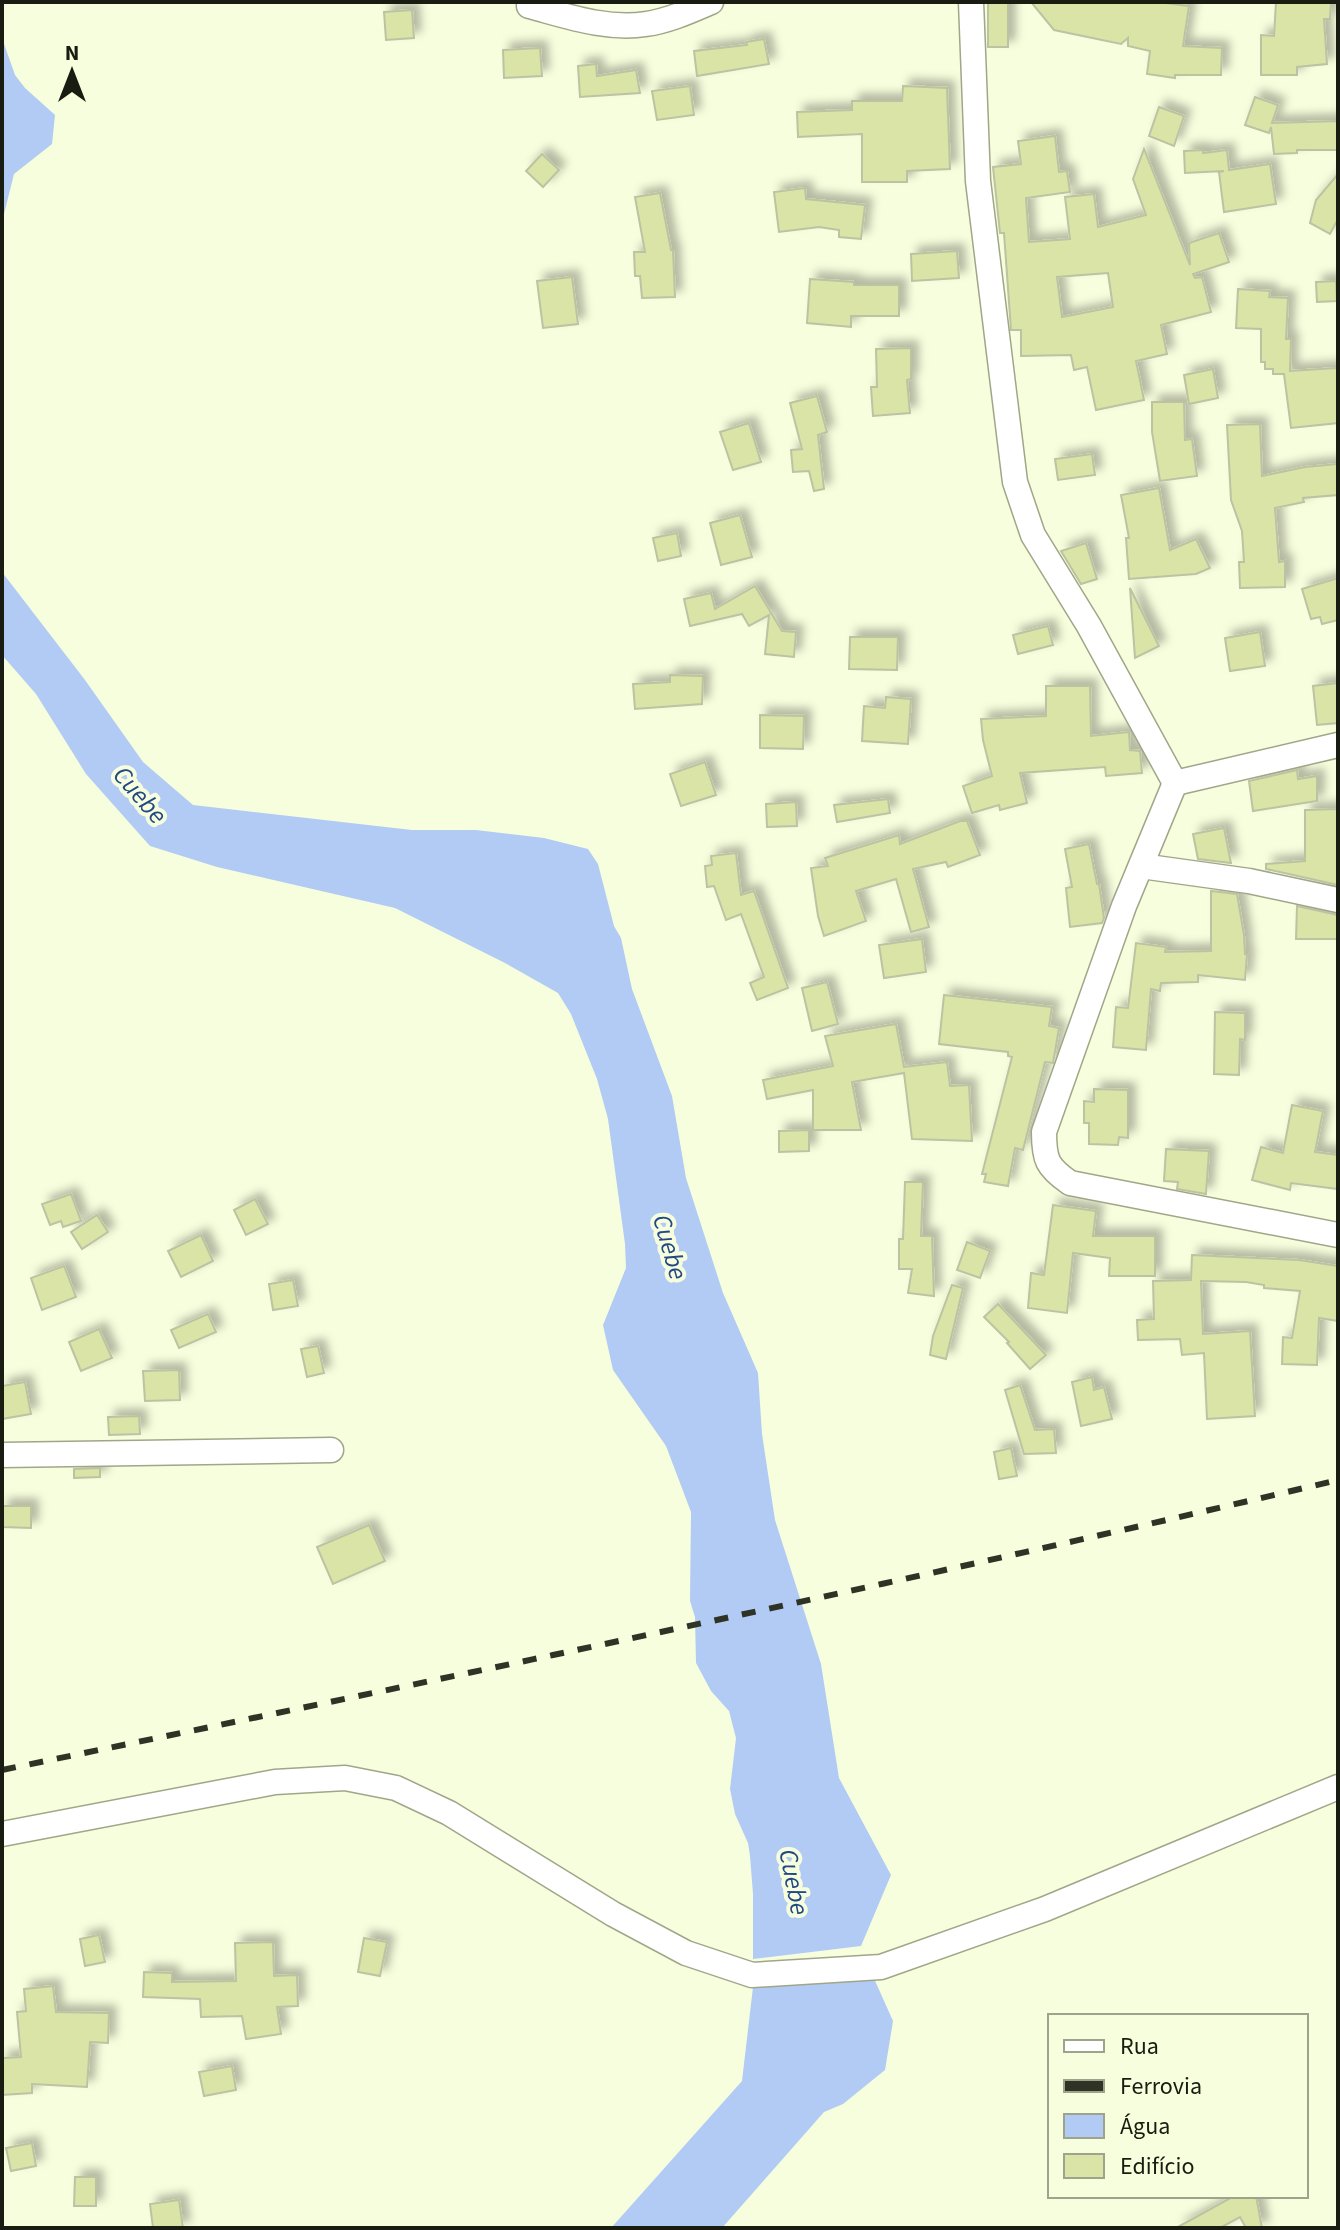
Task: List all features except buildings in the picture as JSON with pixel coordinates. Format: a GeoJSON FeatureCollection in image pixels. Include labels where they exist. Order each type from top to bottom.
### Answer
{"type":"FeatureCollection","features":[{"type":"Feature","properties":{"kind":"street"},"geometry":{"type":"LineString","coordinates":[[529,6],[599,24],[645,24],[683,14],[711,2]]}},
{"type":"Feature","properties":{"kind":"street"},"geometry":{"type":"LineString","coordinates":[[971,2],[978,181],[1015,482],[1033,535],[1089,626],[1175,783]]}},
{"type":"Feature","properties":{"kind":"street"},"geometry":{"type":"LineString","coordinates":[[1175,783],[1338,745]]}},
{"type":"Feature","properties":{"kind":"street"},"geometry":{"type":"LineString","coordinates":[[1175,783],[1124,906],[1044,1132],[1044,1155],[1052,1171],[1070,1183],[1338,1235]]}},
{"type":"Feature","properties":{"kind":"street"},"geometry":{"type":"LineString","coordinates":[[1141,866],[1249,881],[1338,900]]}},
{"type":"Feature","properties":{"kind":"street"},"geometry":{"type":"LineString","coordinates":[[2,1455],[331,1450]]}},
{"type":"Feature","properties":{"kind":"street"},"geometry":{"type":"LineString","coordinates":[[2,1834],[275,1782],[345,1778],[396,1788],[449,1813],[613,1914],[686,1953],[752,1975],[881,1967],[1045,1909],[1180,1850],[1338,1787]]}},
{"type":"Feature","properties":{"kind":"water"},"geometry":{"type":"Polygon","coordinates":[[[2,38],[15,75],[55,115],[52,144],[14,174],[2,222],[2,38]]]}},
{"type":"Feature","properties":{"kind":"water","name":"Cuebe"},"geometry":{"type":"Polygon","coordinates":[[[2,572],[143,762],[193,805],[412,830],[476,830],[544,838],[588,849],[598,864],[614,926],[621,938],[632,989],[672,1096],[686,1178],[723,1293],[758,1373],[762,1434],[775,1520],[821,1664],[839,1778],[891,1875],[861,1946],[753,1959],[750,1856],[730,1789],[736,1738],[729,1711],[711,1691],[696,1663],[695,1617],[690,1601],[691,1512],[666,1446],[613,1370],[603,1325],[626,1268],[608,1119],[597,1079],[571,1014],[558,993],[395,908],[217,867],[150,846],[86,774],[36,694],[2,655],[2,572]]]}},
{"type":"Feature","properties":{"kind":"water"},"geometry":{"type":"Polygon","coordinates":[[[872,1974],[893,2021],[885,2070],[843,2104],[824,2112],[722,2228],[611,2228],[742,2081],[753,1987],[872,1974]]]}},
{"type":"Feature","properties":{"kind":"railway"},"geometry":{"type":"LineString","coordinates":[[2,1770],[838,1594],[1338,1480]]}}]}
